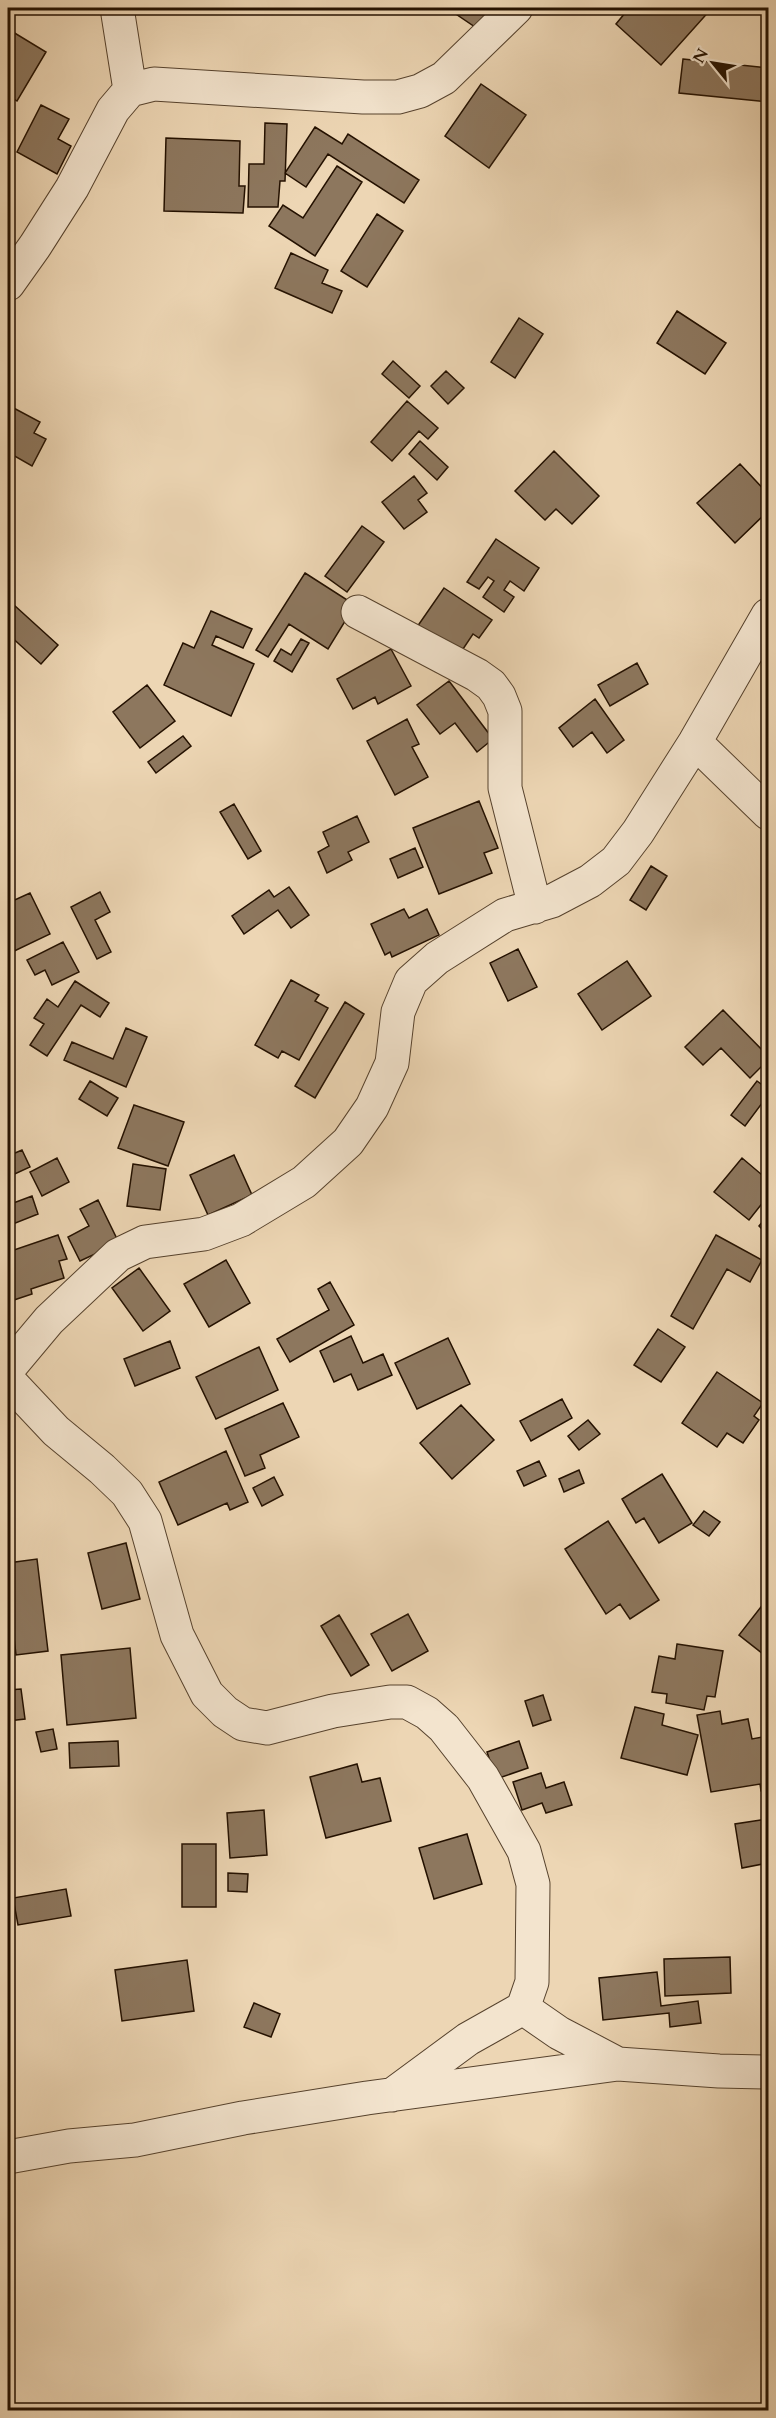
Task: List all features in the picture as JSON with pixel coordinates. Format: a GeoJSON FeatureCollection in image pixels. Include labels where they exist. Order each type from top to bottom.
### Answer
{"type":"FeatureCollection","features":[{"type":"Feature","properties":{"kind":"street"},"geometry":{"type":"LineString","coordinates":[[117,8],[130,90]]}},
{"type":"Feature","properties":{"kind":"street"},"geometry":{"type":"LineString","coordinates":[[8,284],[72,188],[113,110],[130,90],[154,84],[363,97],[398,97],[420,91],[444,78],[516,8]]}},
{"type":"Feature","properties":{"kind":"street"},"geometry":{"type":"LineString","coordinates":[[358,612],[477,675],[491,685],[500,696],[505,711],[504,788],[534,907]]}},
{"type":"Feature","properties":{"kind":"street"},"geometry":{"type":"LineString","coordinates":[[8,1369],[49,1320],[118,1255],[145,1242],[204,1234],[241,1220],[304,1182],[348,1142],[372,1107],[392,1063],[398,1012],[411,981],[437,958],[506,915],[552,901],[590,881],[616,861],[638,832],[695,742],[768,615]]}},
{"type":"Feature","properties":{"kind":"street"},"geometry":{"type":"LineString","coordinates":[[695,742],[768,813]]}},
{"type":"Feature","properties":{"kind":"street"},"geometry":{"type":"LineString","coordinates":[[8,1380],[56,1431],[127,1493],[145,1521],[177,1635],[207,1694],[225,1712],[243,1724],[267,1728],[333,1711],[390,1702],[407,1702],[427,1713],[444,1728],[483,1778],[524,1851],[533,1884],[532,1982],[523,2008],[468,2039],[392,2095]]}},
{"type":"Feature","properties":{"kind":"street"},"geometry":{"type":"LineString","coordinates":[[523,2008],[559,2033],[618,2064]]}},
{"type":"Feature","properties":{"kind":"street"},"geometry":{"type":"LineString","coordinates":[[8,2157],[69,2146],[135,2140],[243,2118],[392,2095],[618,2064],[768,2072]]}},
{"type":"Feature","properties":{"kind":"building"},"geometry":{"type":"Polygon","coordinates":[[[447,8],[493,8],[478,29],[447,8]]]}},
{"type":"Feature","properties":{"kind":"building"},"geometry":{"type":"Polygon","coordinates":[[[619,8],[712,8],[661,65],[616,24],[625,13],[619,8]]]}},
{"type":"Feature","properties":{"kind":"building"},"geometry":{"type":"Polygon","coordinates":[[[8,29],[46,52],[17,101],[8,95],[8,29]]]}},
{"type":"Feature","properties":{"kind":"building"},"geometry":{"type":"Polygon","coordinates":[[[683,59],[768,68],[768,102],[679,93],[683,59]]]}},
{"type":"Feature","properties":{"kind":"building"},"geometry":{"type":"Polygon","coordinates":[[[481,84],[526,115],[489,168],[445,136],[481,84]]]}},
{"type":"Feature","properties":{"kind":"building"},"geometry":{"type":"Polygon","coordinates":[[[41,105],[69,119],[58,139],[71,146],[57,174],[17,152],[41,105]]]}},
{"type":"Feature","properties":{"kind":"building"},"geometry":{"type":"Polygon","coordinates":[[[265,123],[287,124],[285,181],[280,181],[278,207],[248,207],[249,164],[264,164],[265,123]]]}},
{"type":"Feature","properties":{"kind":"building"},"geometry":{"type":"Polygon","coordinates":[[[315,127],[342,144],[348,134],[419,180],[404,203],[328,154],[306,187],[285,173],[315,127]]]}},
{"type":"Feature","properties":{"kind":"building"},"geometry":{"type":"Polygon","coordinates":[[[166,138],[240,141],[239,186],[245,186],[243,213],[164,211],[166,138]]]}},
{"type":"Feature","properties":{"kind":"building"},"geometry":{"type":"Polygon","coordinates":[[[337,166],[362,182],[315,256],[269,226],[283,205],[303,218],[337,166]]]}},
{"type":"Feature","properties":{"kind":"building"},"geometry":{"type":"Polygon","coordinates":[[[377,214],[403,231],[367,287],[341,271],[377,214]]]}},
{"type":"Feature","properties":{"kind":"building"},"geometry":{"type":"Polygon","coordinates":[[[291,253],[328,270],[322,283],[342,291],[332,313],[275,288],[291,253]]]}},
{"type":"Feature","properties":{"kind":"building"},"geometry":{"type":"Polygon","coordinates":[[[677,311],[726,343],[705,374],[657,343],[677,311]]]}},
{"type":"Feature","properties":{"kind":"building"},"geometry":{"type":"Polygon","coordinates":[[[519,318],[543,334],[515,378],[491,362],[519,318]]]}},
{"type":"Feature","properties":{"kind":"building"},"geometry":{"type":"Polygon","coordinates":[[[393,361],[420,386],[409,398],[382,374],[393,361]]]}},
{"type":"Feature","properties":{"kind":"building"},"geometry":{"type":"Polygon","coordinates":[[[446,371],[464,388],[448,404],[431,386],[446,371]]]}},
{"type":"Feature","properties":{"kind":"building"},"geometry":{"type":"Polygon","coordinates":[[[407,401],[438,428],[428,439],[419,431],[392,461],[371,442],[407,401]]]}},
{"type":"Feature","properties":{"kind":"building"},"geometry":{"type":"Polygon","coordinates":[[[8,405],[40,422],[34,433],[46,439],[32,466],[13,455],[8,466],[8,405]]]}},
{"type":"Feature","properties":{"kind":"building"},"geometry":{"type":"Polygon","coordinates":[[[420,441],[448,467],[437,480],[409,454],[420,441]]]}},
{"type":"Feature","properties":{"kind":"building"},"geometry":{"type":"Polygon","coordinates":[[[554,451],[599,496],[572,524],[556,509],[545,520],[515,491],[554,451]]]}},
{"type":"Feature","properties":{"kind":"building"},"geometry":{"type":"Polygon","coordinates":[[[740,464],[768,494],[768,511],[735,543],[697,503],[740,464]]]}},
{"type":"Feature","properties":{"kind":"building"},"geometry":{"type":"Polygon","coordinates":[[[414,476],[427,493],[418,500],[427,512],[404,529],[382,502],[414,476]]]}},
{"type":"Feature","properties":{"kind":"building"},"geometry":{"type":"Polygon","coordinates":[[[362,526],[384,542],[347,592],[325,576],[362,526]]]}},
{"type":"Feature","properties":{"kind":"building"},"geometry":{"type":"Polygon","coordinates":[[[496,539],[539,568],[524,591],[510,581],[504,590],[514,597],[504,612],[483,597],[494,581],[488,577],[479,589],[467,582],[496,539]]]}},
{"type":"Feature","properties":{"kind":"building"},"geometry":{"type":"Polygon","coordinates":[[[305,573],[355,605],[328,649],[289,624],[268,657],[256,650],[305,573]]]}},
{"type":"Feature","properties":{"kind":"building"},"geometry":{"type":"Polygon","coordinates":[[[444,588],[492,620],[479,638],[473,634],[463,649],[417,627],[444,588]]]}},
{"type":"Feature","properties":{"kind":"building"},"geometry":{"type":"Polygon","coordinates":[[[14,605],[58,645],[41,664],[8,634],[8,613],[14,605]]]}},
{"type":"Feature","properties":{"kind":"building"},"geometry":{"type":"Polygon","coordinates":[[[211,611],[252,629],[243,648],[216,636],[212,645],[254,664],[231,716],[164,685],[183,643],[194,648],[211,611]]]}},
{"type":"Feature","properties":{"kind":"building"},"geometry":{"type":"Polygon","coordinates":[[[301,639],[309,643],[292,672],[274,661],[281,649],[291,655],[301,639]]]}},
{"type":"Feature","properties":{"kind":"building"},"geometry":{"type":"Polygon","coordinates":[[[391,649],[411,686],[378,704],[375,697],[353,709],[337,679],[391,649]]]}},
{"type":"Feature","properties":{"kind":"building"},"geometry":{"type":"Polygon","coordinates":[[[637,663],[648,684],[610,706],[598,685],[637,663]]]}},
{"type":"Feature","properties":{"kind":"building"},"geometry":{"type":"Polygon","coordinates":[[[449,681],[493,739],[477,752],[455,723],[440,734],[417,705],[449,681]]]}},
{"type":"Feature","properties":{"kind":"building"},"geometry":{"type":"Polygon","coordinates":[[[147,685],[175,721],[140,748],[113,712],[147,685]]]}},
{"type":"Feature","properties":{"kind":"building"},"geometry":{"type":"Polygon","coordinates":[[[595,699],[624,740],[607,753],[592,732],[573,747],[559,728],[595,699]]]}},
{"type":"Feature","properties":{"kind":"building"},"geometry":{"type":"Polygon","coordinates":[[[407,719],[419,744],[412,747],[428,777],[395,795],[367,741],[407,719]]]}},
{"type":"Feature","properties":{"kind":"building"},"geometry":{"type":"Polygon","coordinates":[[[183,736],[191,746],[156,773],[148,762],[183,736]]]}},
{"type":"Feature","properties":{"kind":"building"},"geometry":{"type":"Polygon","coordinates":[[[479,801],[498,848],[484,853],[492,873],[439,894],[413,828],[479,801]]]}},
{"type":"Feature","properties":{"kind":"building"},"geometry":{"type":"Polygon","coordinates":[[[234,804],[261,851],[248,859],[220,812],[234,804]]]}},
{"type":"Feature","properties":{"kind":"building"},"geometry":{"type":"Polygon","coordinates":[[[357,816],[369,842],[348,852],[352,860],[327,873],[318,852],[329,846],[323,832],[357,816]]]}},
{"type":"Feature","properties":{"kind":"building"},"geometry":{"type":"Polygon","coordinates":[[[415,848],[423,867],[398,878],[390,859],[415,848]]]}},
{"type":"Feature","properties":{"kind":"building"},"geometry":{"type":"Polygon","coordinates":[[[651,866],[667,876],[646,910],[630,900],[651,866]]]}},
{"type":"Feature","properties":{"kind":"building"},"geometry":{"type":"Polygon","coordinates":[[[289,887],[309,915],[291,928],[278,910],[244,934],[232,916],[269,890],[274,897],[289,887]]]}},
{"type":"Feature","properties":{"kind":"building"},"geometry":{"type":"Polygon","coordinates":[[[100,892],[110,912],[95,920],[111,952],[97,959],[71,907],[100,892]]]}},
{"type":"Feature","properties":{"kind":"building"},"geometry":{"type":"Polygon","coordinates":[[[30,893],[50,934],[8,954],[8,903],[30,893]]]}},
{"type":"Feature","properties":{"kind":"building"},"geometry":{"type":"Polygon","coordinates":[[[404,909],[409,918],[427,909],[439,935],[392,957],[390,952],[385,955],[371,924],[404,909]]]}},
{"type":"Feature","properties":{"kind":"building"},"geometry":{"type":"Polygon","coordinates":[[[63,942],[79,972],[52,985],[45,970],[35,975],[27,960],[63,942]]]}},
{"type":"Feature","properties":{"kind":"building"},"geometry":{"type":"Polygon","coordinates":[[[518,949],[537,987],[508,1001],[490,963],[518,949]]]}},
{"type":"Feature","properties":{"kind":"building"},"geometry":{"type":"Polygon","coordinates":[[[627,961],[651,996],[602,1030],[578,994],[627,961]]]}},
{"type":"Feature","properties":{"kind":"building"},"geometry":{"type":"Polygon","coordinates":[[[291,980],[319,995],[315,1001],[328,1008],[299,1060],[282,1051],[278,1058],[255,1045],[291,980]]]}},
{"type":"Feature","properties":{"kind":"building"},"geometry":{"type":"Polygon","coordinates":[[[75,981],[109,1003],[100,1017],[81,1005],[47,1056],[30,1045],[44,1024],[34,1018],[47,999],[58,1007],[75,981]]]}},
{"type":"Feature","properties":{"kind":"building"},"geometry":{"type":"Polygon","coordinates":[[[345,1002],[364,1014],[315,1098],[295,1086],[345,1002]]]}},
{"type":"Feature","properties":{"kind":"building"},"geometry":{"type":"Polygon","coordinates":[[[723,1010],[768,1056],[768,1060],[750,1078],[721,1048],[703,1065],[685,1047],[723,1010]]]}},
{"type":"Feature","properties":{"kind":"building"},"geometry":{"type":"Polygon","coordinates":[[[126,1028],[147,1037],[126,1087],[64,1060],[72,1042],[113,1059],[126,1028]]]}},
{"type":"Feature","properties":{"kind":"building"},"geometry":{"type":"Polygon","coordinates":[[[90,1081],[118,1098],[107,1116],[79,1099],[90,1081]]]}},
{"type":"Feature","properties":{"kind":"building"},"geometry":{"type":"Polygon","coordinates":[[[757,1081],[768,1089],[768,1095],[745,1126],[731,1115],[757,1081]]]}},
{"type":"Feature","properties":{"kind":"building"},"geometry":{"type":"Polygon","coordinates":[[[134,1105],[184,1122],[168,1166],[118,1148],[134,1105]]]}},
{"type":"Feature","properties":{"kind":"building"},"geometry":{"type":"Polygon","coordinates":[[[22,1150],[30,1167],[8,1177],[8,1156],[22,1150]]]}},
{"type":"Feature","properties":{"kind":"building"},"geometry":{"type":"Polygon","coordinates":[[[234,1155],[252,1195],[208,1215],[190,1175],[234,1155]]]}},
{"type":"Feature","properties":{"kind":"building"},"geometry":{"type":"Polygon","coordinates":[[[57,1158],[69,1182],[42,1196],[30,1172],[57,1158]]]}},
{"type":"Feature","properties":{"kind":"building"},"geometry":{"type":"Polygon","coordinates":[[[742,1158],[768,1180],[768,1196],[749,1220],[714,1192],[742,1158]]]}},
{"type":"Feature","properties":{"kind":"building"},"geometry":{"type":"Polygon","coordinates":[[[133,1164],[166,1169],[160,1210],[127,1206],[133,1164]]]}},
{"type":"Feature","properties":{"kind":"building"},"geometry":{"type":"Polygon","coordinates":[[[32,1196],[38,1214],[8,1226],[8,1205],[32,1196]]]}},
{"type":"Feature","properties":{"kind":"building"},"geometry":{"type":"Polygon","coordinates":[[[98,1200],[119,1243],[80,1261],[68,1237],[89,1226],[80,1209],[98,1200]]]}},
{"type":"Feature","properties":{"kind":"building"},"geometry":{"type":"Polygon","coordinates":[[[768,1215],[768,1235],[759,1226],[768,1215]]]}},
{"type":"Feature","properties":{"kind":"building"},"geometry":{"type":"Polygon","coordinates":[[[58,1235],[67,1259],[59,1261],[64,1278],[31,1289],[32,1294],[14,1300],[11,1290],[8,1291],[8,1252],[58,1235]]]}},
{"type":"Feature","properties":{"kind":"building"},"geometry":{"type":"Polygon","coordinates":[[[716,1235],[762,1260],[750,1282],[727,1269],[693,1329],[671,1316],[716,1235]]]}},
{"type":"Feature","properties":{"kind":"building"},"geometry":{"type":"Polygon","coordinates":[[[226,1260],[250,1303],[209,1327],[184,1284],[226,1260]]]}},
{"type":"Feature","properties":{"kind":"building"},"geometry":{"type":"Polygon","coordinates":[[[139,1268],[170,1311],[143,1331],[112,1288],[139,1268]]]}},
{"type":"Feature","properties":{"kind":"building"},"geometry":{"type":"Polygon","coordinates":[[[330,1282],[354,1325],[290,1362],[277,1339],[329,1310],[318,1289],[330,1282]]]}},
{"type":"Feature","properties":{"kind":"building"},"geometry":{"type":"Polygon","coordinates":[[[658,1329],[685,1347],[661,1382],[634,1365],[658,1329]]]}},
{"type":"Feature","properties":{"kind":"building"},"geometry":{"type":"Polygon","coordinates":[[[351,1336],[363,1363],[383,1354],[392,1375],[358,1390],[351,1374],[334,1382],[320,1351],[351,1336]]]}},
{"type":"Feature","properties":{"kind":"building"},"geometry":{"type":"Polygon","coordinates":[[[448,1338],[470,1384],[417,1409],[395,1363],[448,1338]]]}},
{"type":"Feature","properties":{"kind":"building"},"geometry":{"type":"Polygon","coordinates":[[[170,1341],[180,1368],[135,1386],[124,1359],[170,1341]]]}},
{"type":"Feature","properties":{"kind":"building"},"geometry":{"type":"Polygon","coordinates":[[[259,1347],[278,1390],[216,1419],[196,1377],[259,1347]]]}},
{"type":"Feature","properties":{"kind":"building"},"geometry":{"type":"Polygon","coordinates":[[[717,1372],[763,1403],[754,1416],[759,1420],[743,1443],[727,1433],[717,1447],[682,1423],[717,1372]]]}},
{"type":"Feature","properties":{"kind":"building"},"geometry":{"type":"Polygon","coordinates":[[[562,1399],[572,1418],[531,1441],[520,1421],[562,1399]]]}},
{"type":"Feature","properties":{"kind":"building"},"geometry":{"type":"Polygon","coordinates":[[[283,1403],[299,1437],[260,1455],[265,1468],[245,1476],[225,1429],[283,1403]]]}},
{"type":"Feature","properties":{"kind":"building"},"geometry":{"type":"Polygon","coordinates":[[[461,1405],[494,1440],[452,1479],[420,1443],[461,1405]]]}},
{"type":"Feature","properties":{"kind":"building"},"geometry":{"type":"Polygon","coordinates":[[[588,1420],[600,1434],[579,1450],[568,1436],[588,1420]]]}},
{"type":"Feature","properties":{"kind":"building"},"geometry":{"type":"Polygon","coordinates":[[[226,1451],[248,1502],[230,1510],[227,1503],[178,1525],[159,1482],[226,1451]]]}},
{"type":"Feature","properties":{"kind":"building"},"geometry":{"type":"Polygon","coordinates":[[[539,1461],[546,1476],[524,1486],[517,1471],[539,1461]]]}},
{"type":"Feature","properties":{"kind":"building"},"geometry":{"type":"Polygon","coordinates":[[[579,1470],[584,1483],[564,1492],[559,1479],[579,1470]]]}},
{"type":"Feature","properties":{"kind":"building"},"geometry":{"type":"Polygon","coordinates":[[[662,1474],[692,1523],[659,1543],[644,1518],[636,1523],[622,1499],[662,1474]]]}},
{"type":"Feature","properties":{"kind":"building"},"geometry":{"type":"Polygon","coordinates":[[[274,1477],[283,1495],[262,1506],[253,1488],[274,1477]]]}},
{"type":"Feature","properties":{"kind":"building"},"geometry":{"type":"Polygon","coordinates":[[[704,1511],[720,1522],[709,1536],[693,1525],[704,1511]]]}},
{"type":"Feature","properties":{"kind":"building"},"geometry":{"type":"Polygon","coordinates":[[[608,1521],[659,1600],[630,1619],[620,1604],[606,1614],[565,1549],[608,1521]]]}},
{"type":"Feature","properties":{"kind":"building"},"geometry":{"type":"Polygon","coordinates":[[[126,1543],[140,1599],[102,1609],[88,1553],[126,1543]]]}},
{"type":"Feature","properties":{"kind":"building"},"geometry":{"type":"Polygon","coordinates":[[[37,1559],[48,1651],[16,1655],[10,1601],[8,1602],[8,1563],[37,1559]]]}},
{"type":"Feature","properties":{"kind":"building"},"geometry":{"type":"Polygon","coordinates":[[[764,1603],[768,1606],[768,1624],[762,1633],[768,1638],[768,1658],[739,1635],[764,1603]]]}},
{"type":"Feature","properties":{"kind":"building"},"geometry":{"type":"Polygon","coordinates":[[[408,1614],[428,1651],[392,1671],[371,1634],[408,1614]]]}},
{"type":"Feature","properties":{"kind":"building"},"geometry":{"type":"Polygon","coordinates":[[[339,1615],[369,1665],[351,1676],[321,1626],[339,1615]]]}},
{"type":"Feature","properties":{"kind":"building"},"geometry":{"type":"Polygon","coordinates":[[[677,1644],[723,1651],[715,1697],[707,1696],[704,1710],[666,1703],[667,1694],[652,1692],[659,1656],[675,1659],[677,1644]]]}},
{"type":"Feature","properties":{"kind":"building"},"geometry":{"type":"Polygon","coordinates":[[[130,1648],[136,1718],[67,1725],[61,1655],[130,1648]]]}},
{"type":"Feature","properties":{"kind":"building"},"geometry":{"type":"Polygon","coordinates":[[[21,1689],[25,1719],[8,1721],[8,1690],[21,1689]]]}},
{"type":"Feature","properties":{"kind":"building"},"geometry":{"type":"Polygon","coordinates":[[[543,1695],[551,1720],[533,1726],[525,1701],[543,1695]]]}},
{"type":"Feature","properties":{"kind":"building"},"geometry":{"type":"Polygon","coordinates":[[[635,1707],[664,1714],[662,1725],[698,1735],[687,1775],[621,1758],[635,1707]]]}},
{"type":"Feature","properties":{"kind":"building"},"geometry":{"type":"Polygon","coordinates":[[[720,1711],[722,1724],[748,1719],[752,1739],[768,1736],[768,1790],[761,1791],[760,1784],[711,1792],[697,1715],[720,1711]]]}},
{"type":"Feature","properties":{"kind":"building"},"geometry":{"type":"Polygon","coordinates":[[[53,1729],[57,1749],[41,1752],[36,1732],[53,1729]]]}},
{"type":"Feature","properties":{"kind":"building"},"geometry":{"type":"Polygon","coordinates":[[[118,1741],[119,1766],[70,1768],[69,1743],[118,1741]]]}},
{"type":"Feature","properties":{"kind":"building"},"geometry":{"type":"Polygon","coordinates":[[[519,1741],[528,1768],[496,1779],[487,1752],[519,1741]]]}},
{"type":"Feature","properties":{"kind":"building"},"geometry":{"type":"Polygon","coordinates":[[[357,1764],[362,1782],[380,1778],[391,1821],[326,1838],[310,1777],[357,1764]]]}},
{"type":"Feature","properties":{"kind":"building"},"geometry":{"type":"Polygon","coordinates":[[[541,1773],[546,1788],[564,1782],[572,1805],[546,1813],[542,1803],[522,1810],[513,1782],[541,1773]]]}},
{"type":"Feature","properties":{"kind":"building"},"geometry":{"type":"Polygon","coordinates":[[[264,1810],[267,1855],[230,1858],[227,1813],[264,1810]]]}},
{"type":"Feature","properties":{"kind":"building"},"geometry":{"type":"Polygon","coordinates":[[[768,1819],[767,1892],[763,1864],[742,1868],[735,1824],[768,1819]]]}},
{"type":"Feature","properties":{"kind":"building"},"geometry":{"type":"Polygon","coordinates":[[[467,1834],[482,1884],[434,1899],[419,1848],[467,1834]]]}},
{"type":"Feature","properties":{"kind":"building"},"geometry":{"type":"Polygon","coordinates":[[[182,1844],[216,1844],[216,1907],[182,1907],[182,1844]]]}},
{"type":"Feature","properties":{"kind":"building"},"geometry":{"type":"Polygon","coordinates":[[[228,1873],[248,1874],[247,1892],[228,1891],[228,1873]]]}},
{"type":"Feature","properties":{"kind":"building"},"geometry":{"type":"Polygon","coordinates":[[[66,1889],[71,1916],[18,1925],[13,1898],[66,1889]]]}},
{"type":"Feature","properties":{"kind":"building"},"geometry":{"type":"Polygon","coordinates":[[[730,1957],[731,1993],[665,1996],[664,1959],[730,1957]]]}},
{"type":"Feature","properties":{"kind":"building"},"geometry":{"type":"Polygon","coordinates":[[[187,1960],[194,2011],[122,2021],[115,1970],[187,1960]]]}},
{"type":"Feature","properties":{"kind":"building"},"geometry":{"type":"Polygon","coordinates":[[[657,1972],[661,2006],[698,2001],[701,2023],[670,2027],[669,2013],[603,2020],[599,1978],[657,1972]]]}},
{"type":"Feature","properties":{"kind":"building"},"geometry":{"type":"Polygon","coordinates":[[[254,2003],[280,2014],[271,2037],[244,2027],[254,2003]]]}}]}
